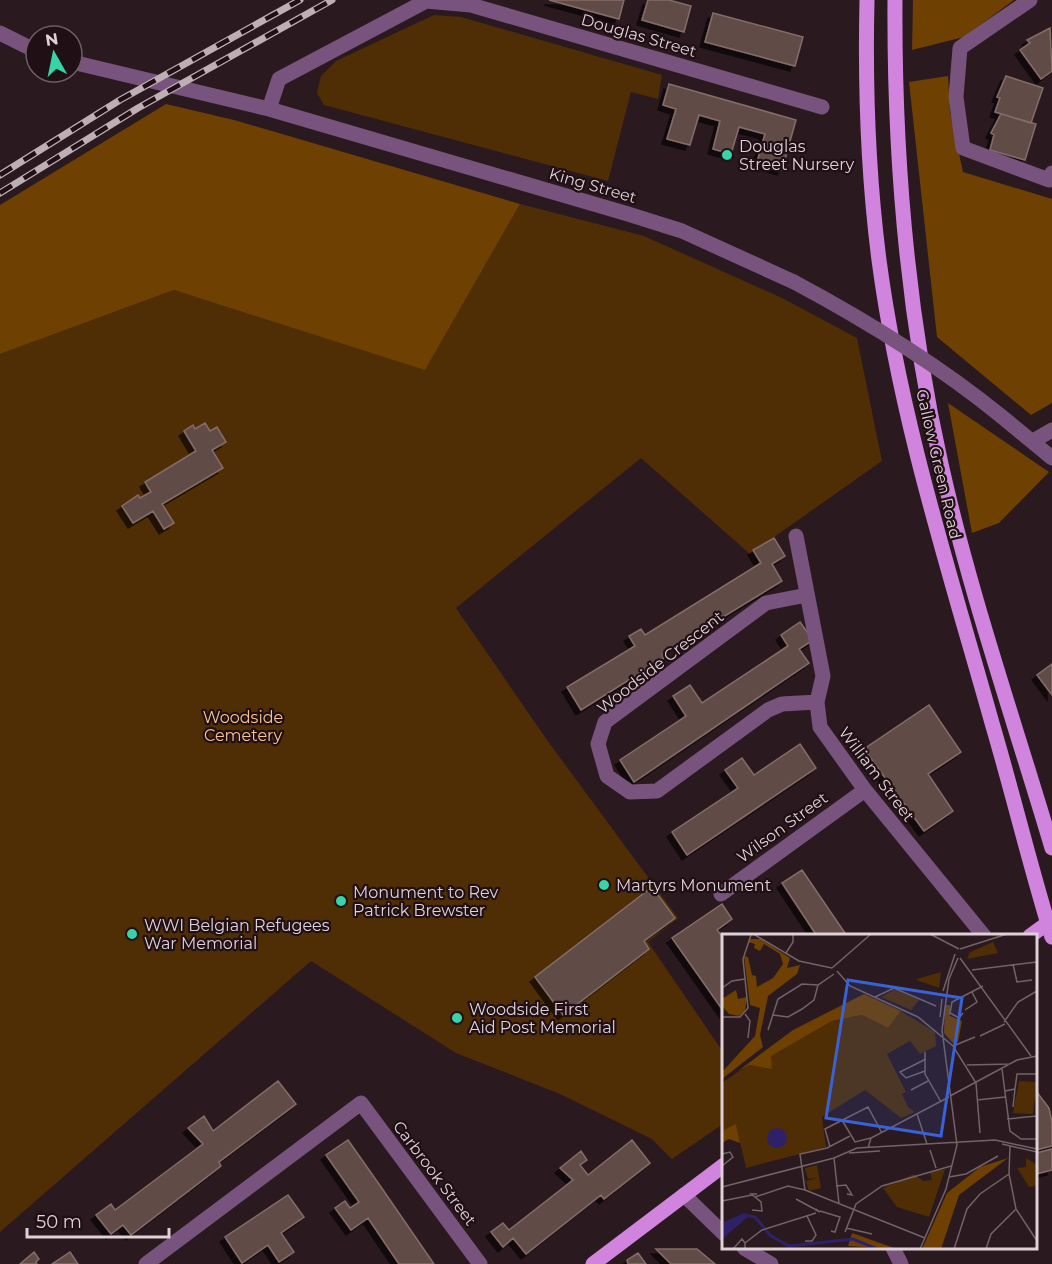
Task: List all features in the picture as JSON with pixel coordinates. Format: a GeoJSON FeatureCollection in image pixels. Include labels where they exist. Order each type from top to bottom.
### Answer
{"type":"FeatureCollection","features":[{"type":"Feature","properties":{"kind":"main road","name":"Gallow Green Road"},"geometry":{"type":"LineString","coordinates":[[867,0],[868,134],[879,260],[904,402],[944,561],[1051,926]]}},
{"type":"Feature","properties":{"kind":"main road","name":"Gallow Green Road"},"geometry":{"type":"LineString","coordinates":[[895,0],[900,178],[914,311],[940,463],[979,615],[1052,848]]}},
{"type":"Feature","properties":{"kind":"main road"},"geometry":{"type":"LineString","coordinates":[[1034,934],[1051,926]]}},
{"type":"Feature","properties":{"kind":"main road"},"geometry":{"type":"LineString","coordinates":[[593,1264],[722,1166]]}},
{"type":"Feature","properties":{"kind":"street"},"geometry":{"type":"LineString","coordinates":[[1030,0],[960,48],[956,97],[963,148],[1049,180],[1052,173]]}},
{"type":"Feature","properties":{"kind":"street","name":"Douglas Street"},"geometry":{"type":"LineString","coordinates":[[269,109],[279,80],[426,2],[471,5],[822,107]]}},
{"type":"Feature","properties":{"kind":"street"},"geometry":{"type":"LineString","coordinates":[[0,33],[24,45]]}},
{"type":"Feature","properties":{"kind":"street","name":"King Street"},"geometry":{"type":"LineString","coordinates":[[84,65],[269,109],[671,228],[794,282],[852,313],[950,375],[1052,458]]}},
{"type":"Feature","properties":{"kind":"street"},"geometry":{"type":"LineString","coordinates":[[1033,441],[1052,430]]}},
{"type":"Feature","properties":{"kind":"street","name":"William Street"},"geometry":{"type":"LineString","coordinates":[[796,536],[823,676],[817,702],[820,727],[865,790],[982,934]]}},
{"type":"Feature","properties":{"kind":"street","name":"Woodside Crescent"},"geometry":{"type":"LineString","coordinates":[[807,595],[766,603],[606,722],[598,744],[608,776],[630,792],[657,791],[768,710],[782,704],[817,702]]}},
{"type":"Feature","properties":{"kind":"street","name":"Wilson Street"},"geometry":{"type":"LineString","coordinates":[[721,894],[865,790]]}},
{"type":"Feature","properties":{"kind":"street","name":"Carbrook Street"},"geometry":{"type":"LineString","coordinates":[[146,1264],[361,1102],[480,1264]]}},
{"type":"Feature","properties":{"kind":"street"},"geometry":{"type":"LineString","coordinates":[[684,1195],[722,1233]]}},
{"type":"Feature","properties":{"kind":"street"},"geometry":{"type":"LineString","coordinates":[[746,1249],[771,1264]]}},
{"type":"Feature","properties":{"kind":"street"},"geometry":{"type":"LineString","coordinates":[[894,1249],[901,1264]]}},
{"type":"Feature","properties":{"kind":"green space"},"geometry":{"type":"Polygon","coordinates":[[[434,15],[461,17],[662,75],[658,99],[631,92],[608,181],[324,105],[317,93],[321,76],[336,61],[434,15]]]}},
{"type":"Feature","properties":{"kind":"green space","name":"Woodside Cemetery"},"geometry":{"type":"Polygon","coordinates":[[[520,204],[644,236],[782,298],[857,338],[882,461],[750,554],[641,458],[456,608],[547,740],[678,918],[648,942],[722,1051],[722,1125],[672,1159],[652,1139],[560,1094],[456,1053],[311,961],[0,1232],[0,354],[174,290],[425,369],[520,204]]]}},
{"type":"Feature","properties":{"kind":"shaded area"},"geometry":{"type":"Polygon","coordinates":[[[913,0],[1014,0],[964,37],[912,50],[913,0]]]}},
{"type":"Feature","properties":{"kind":"shaded area"},"geometry":{"type":"Polygon","coordinates":[[[948,76],[950,112],[963,172],[1052,199],[1052,403],[1031,415],[937,337],[909,82],[948,76]]]}},
{"type":"Feature","properties":{"kind":"shaded area"},"geometry":{"type":"Polygon","coordinates":[[[166,104],[234,120],[520,204],[425,370],[174,290],[0,354],[0,205],[166,104]]]}},
{"type":"Feature","properties":{"kind":"shaded area"},"geometry":{"type":"Polygon","coordinates":[[[948,403],[1049,472],[999,523],[972,533],[948,403]]]}},
{"type":"Feature","properties":{"kind":"building"},"geometry":{"type":"Polygon","coordinates":[[[549,0],[624,0],[619,19],[549,0]]]}},
{"type":"Feature","properties":{"kind":"building"},"geometry":{"type":"Polygon","coordinates":[[[648,0],[669,0],[691,6],[684,32],[642,20],[648,0]]]}},
{"type":"Feature","properties":{"kind":"building"},"geometry":{"type":"Polygon","coordinates":[[[713,13],[803,37],[795,66],[705,42],[713,13]]]}},
{"type":"Feature","properties":{"kind":"building"},"geometry":{"type":"Polygon","coordinates":[[[1050,28],[1052,71],[1041,79],[1020,50],[1030,43],[1027,40],[1050,28]]]}},
{"type":"Feature","properties":{"kind":"building"},"geometry":{"type":"Polygon","coordinates":[[[1006,76],[1043,88],[1031,123],[995,112],[1000,98],[997,97],[1006,76]]]}},
{"type":"Feature","properties":{"kind":"building"},"geometry":{"type":"Polygon","coordinates":[[[669,84],[796,120],[782,170],[757,162],[765,134],[739,127],[731,154],[713,149],[720,121],[699,115],[690,145],[667,139],[676,109],[663,105],[669,84]]]}},
{"type":"Feature","properties":{"kind":"building"},"geometry":{"type":"Polygon","coordinates":[[[1001,114],[1036,124],[1025,160],[990,150],[994,135],[991,133],[1001,114]]]}},
{"type":"Feature","properties":{"kind":"building"},"geometry":{"type":"Polygon","coordinates":[[[205,423],[210,431],[217,427],[226,442],[212,450],[223,468],[162,504],[174,523],[164,529],[153,511],[133,523],[122,506],[138,495],[140,498],[151,492],[145,482],[196,451],[184,431],[193,425],[195,429],[205,423]]]}},
{"type":"Feature","properties":{"kind":"building"},"geometry":{"type":"Polygon","coordinates":[[[774,538],[785,556],[772,564],[782,581],[662,654],[664,658],[581,710],[567,687],[635,646],[629,636],[641,629],[645,635],[761,563],[753,550],[774,538]]]}},
{"type":"Feature","properties":{"kind":"building"},"geometry":{"type":"Polygon","coordinates":[[[800,622],[813,640],[799,649],[809,663],[634,782],[620,760],[686,716],[673,696],[690,685],[702,703],[788,646],[781,635],[800,622]]]}},
{"type":"Feature","properties":{"kind":"building"},"geometry":{"type":"Polygon","coordinates":[[[1052,664],[1052,695],[1037,675],[1052,664]]]}},
{"type":"Feature","properties":{"kind":"building"},"geometry":{"type":"Polygon","coordinates":[[[929,705],[961,752],[928,774],[953,811],[924,831],[864,749],[929,705]]]}},
{"type":"Feature","properties":{"kind":"building"},"geometry":{"type":"Polygon","coordinates":[[[800,744],[816,768],[687,855],[672,832],[738,788],[725,770],[742,758],[754,775],[800,744]]]}},
{"type":"Feature","properties":{"kind":"building"},"geometry":{"type":"Polygon","coordinates":[[[802,870],[846,934],[816,934],[782,883],[802,870]]]}},
{"type":"Feature","properties":{"kind":"building"},"geometry":{"type":"Polygon","coordinates":[[[652,887],[675,918],[644,941],[649,949],[563,1015],[535,977],[652,887]]]}},
{"type":"Feature","properties":{"kind":"building"},"geometry":{"type":"Polygon","coordinates":[[[722,904],[732,919],[717,930],[722,936],[722,1009],[672,938],[722,904]]]}},
{"type":"Feature","properties":{"kind":"building"},"geometry":{"type":"Polygon","coordinates":[[[278,1081],[296,1104],[219,1162],[221,1166],[131,1235],[123,1225],[111,1234],[96,1215],[111,1204],[115,1210],[203,1144],[188,1128],[204,1116],[213,1131],[278,1081]]]}},
{"type":"Feature","properties":{"kind":"building"},"geometry":{"type":"Polygon","coordinates":[[[1037,1092],[1049,1108],[1052,1122],[1052,1146],[1037,1150],[1037,1092]]]}},
{"type":"Feature","properties":{"kind":"building"},"geometry":{"type":"Polygon","coordinates":[[[348,1140],[434,1264],[399,1264],[368,1218],[351,1230],[335,1208],[345,1201],[350,1208],[359,1202],[326,1155],[348,1140]]]}},
{"type":"Feature","properties":{"kind":"building"},"geometry":{"type":"Polygon","coordinates":[[[632,1140],[650,1163],[604,1199],[601,1195],[526,1254],[513,1238],[503,1247],[491,1232],[503,1223],[509,1230],[573,1180],[560,1168],[581,1151],[587,1160],[580,1165],[588,1175],[632,1140]]]}},
{"type":"Feature","properties":{"kind":"building"},"geometry":{"type":"Polygon","coordinates":[[[1052,1149],[1052,1170],[1037,1174],[1037,1153],[1052,1149]]]}},
{"type":"Feature","properties":{"kind":"building"},"geometry":{"type":"Polygon","coordinates":[[[288,1195],[304,1217],[281,1233],[294,1252],[279,1262],[268,1245],[242,1263],[225,1237],[288,1195]]]}},
{"type":"Feature","properties":{"kind":"building"},"geometry":{"type":"Polygon","coordinates":[[[656,1249],[697,1249],[715,1264],[671,1264],[656,1249]]]}},
{"type":"Feature","properties":{"kind":"building"},"geometry":{"type":"Polygon","coordinates":[[[34,1252],[39,1259],[37,1264],[20,1264],[34,1252]]]}},
{"type":"Feature","properties":{"kind":"building"},"geometry":{"type":"Polygon","coordinates":[[[70,1252],[78,1264],[52,1264],[70,1252]]]}},
{"type":"Feature","properties":{"kind":"building"},"geometry":{"type":"Polygon","coordinates":[[[638,1253],[646,1264],[628,1264],[627,1260],[638,1253]]]}},
{"type":"Feature","properties":{"kind":"railway"},"geometry":{"type":"LineString","coordinates":[[0,175],[120,100],[300,0]]}},
{"type":"Feature","properties":{"kind":"railway"},"geometry":{"type":"LineString","coordinates":[[0,193],[138,108],[332,0]]}},
{"type":"Feature","properties":{"kind":"place","name":"Douglas Street Nursery"},"geometry":{"type":"Point","coordinates":[727,155]}},
{"type":"Feature","properties":{"kind":"place","name":"Martyrs Monument"},"geometry":{"type":"Point","coordinates":[604,885]}},
{"type":"Feature","properties":{"kind":"place","name":"Monument to Rev Patrick Brewster"},"geometry":{"type":"Point","coordinates":[341,901]}},
{"type":"Feature","properties":{"kind":"place","name":"WWI Belgian Refugees War Memorial"},"geometry":{"type":"Point","coordinates":[132,934]}},
{"type":"Feature","properties":{"kind":"place","name":"Woodside First Aid Post Memorial"},"geometry":{"type":"Point","coordinates":[457,1018]}}]}
